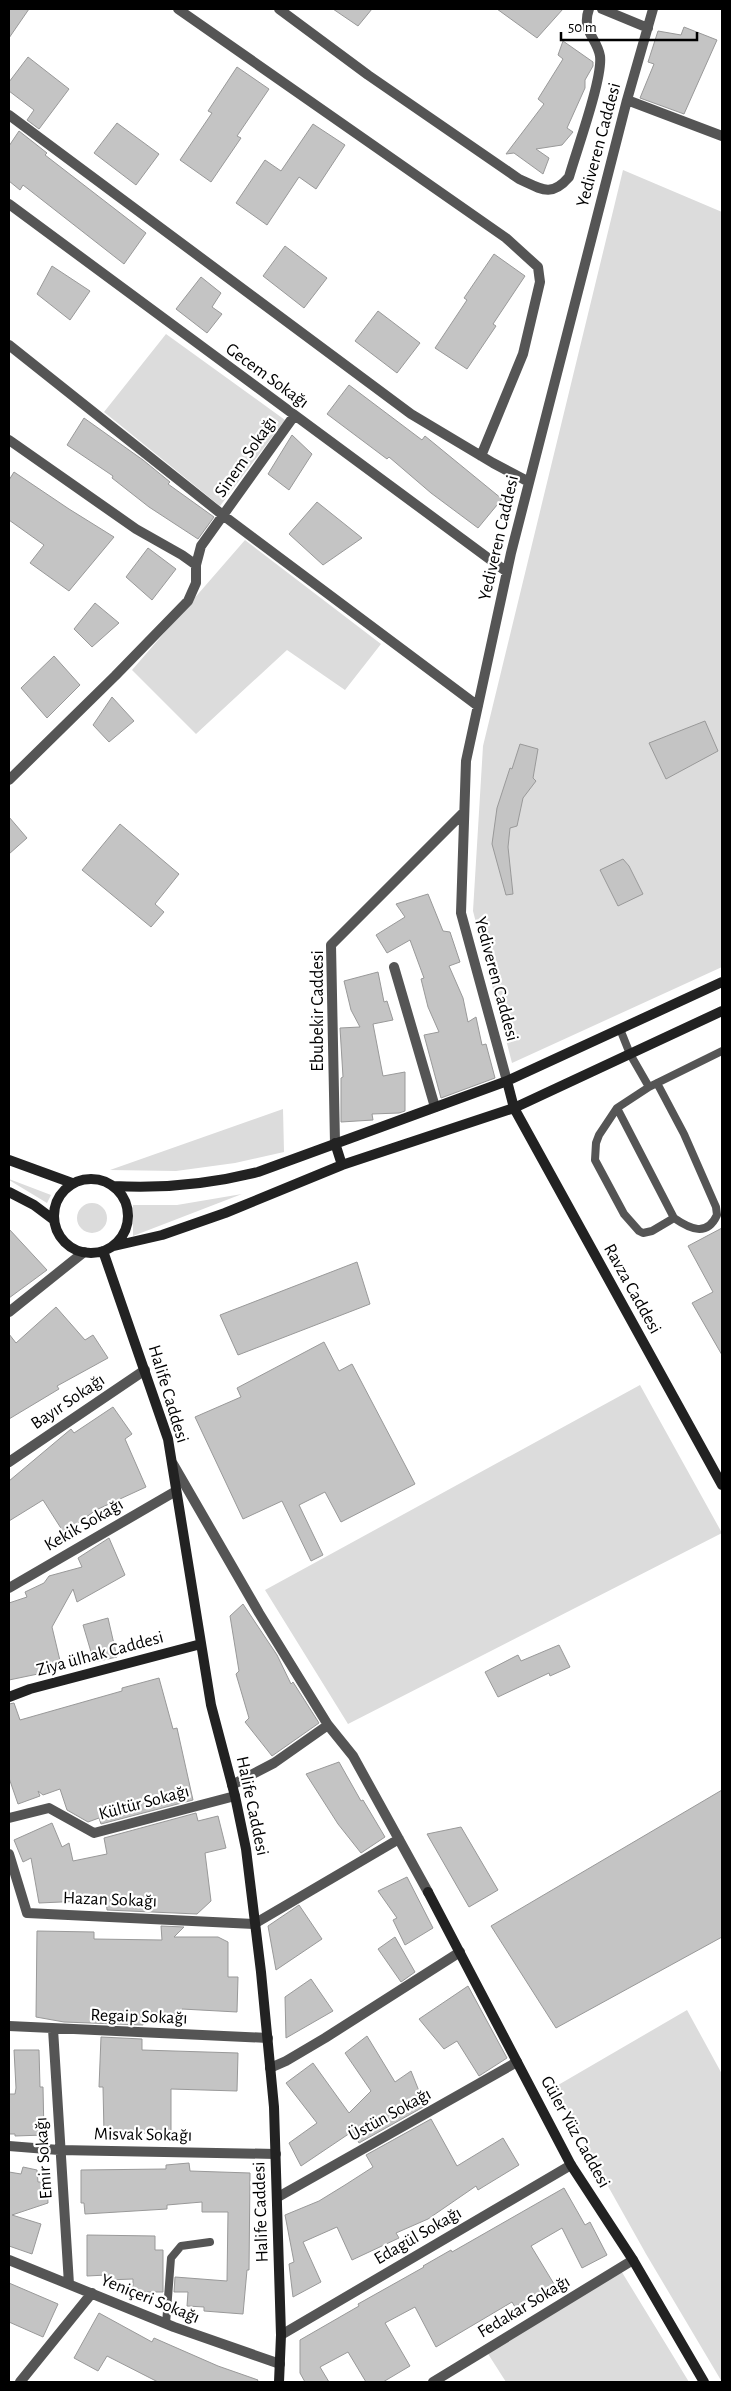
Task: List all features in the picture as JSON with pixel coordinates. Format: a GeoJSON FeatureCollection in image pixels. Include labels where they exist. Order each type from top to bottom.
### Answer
{"type":"FeatureCollection","features":[{"type":"Feature","properties":{"kind":"street"},"geometry":{"type":"LineString","coordinates":[[178,9],[506,238],[538,267],[540,282],[523,354],[481,456]]}},
{"type":"Feature","properties":{"kind":"street"},"geometry":{"type":"LineString","coordinates":[[279,9],[368,75],[519,179],[546,190],[559,187],[569,177],[596,86],[600,57],[589,34],[587,17],[589,9]]}},
{"type":"Feature","properties":{"kind":"street"},"geometry":{"type":"LineString","coordinates":[[602,9],[648,28]]}},
{"type":"Feature","properties":{"kind":"street","name":"Yediveren Caddesi"},"geometry":{"type":"LineString","coordinates":[[506,1081],[461,913],[466,761],[506,572],[626,100],[653,9]]}},
{"type":"Feature","properties":{"kind":"street"},"geometry":{"type":"LineString","coordinates":[[626,100],[722,136]]}},
{"type":"Feature","properties":{"kind":"street"},"geometry":{"type":"LineString","coordinates":[[9,115],[411,414],[529,482]]}},
{"type":"Feature","properties":{"kind":"street","name":"Gecem Sokağı"},"geometry":{"type":"LineString","coordinates":[[9,204],[506,572]]}},
{"type":"Feature","properties":{"kind":"street"},"geometry":{"type":"LineString","coordinates":[[9,345],[224,516],[478,706]]}},
{"type":"Feature","properties":{"kind":"street","name":"Sinem Sokağı"},"geometry":{"type":"LineString","coordinates":[[9,780],[115,676],[193,595],[196,583],[196,565],[201,546],[294,416]]}},
{"type":"Feature","properties":{"kind":"street"},"geometry":{"type":"LineString","coordinates":[[9,440],[136,529],[196,565]]}},
{"type":"Feature","properties":{"kind":"street","name":"Ebubekir Caddesi"},"geometry":{"type":"LineString","coordinates":[[342,1165],[335,1143],[331,945],[464,812]]}},
{"type":"Feature","properties":{"kind":"street"},"geometry":{"type":"LineString","coordinates":[[394,967],[435,1107]]}},
{"type":"Feature","properties":{"kind":"street"},"geometry":{"type":"LineString","coordinates":[[113,1186],[150,1188],[223,1181],[258,1172],[506,1081],[722,982]]}},
{"type":"Feature","properties":{"kind":"street"},"geometry":{"type":"LineString","coordinates":[[114,1246],[124,1232],[128,1214],[126,1202],[119,1191],[113,1186],[97,1179],[84,1179],[72,1183],[62,1191],[55,1203],[54,1220],[60,1238],[68,1246],[84,1252],[103,1252],[114,1246],[162,1235],[225,1213],[267,1194],[342,1165],[514,1108],[722,1011]]}},
{"type":"Feature","properties":{"kind":"street"},"geometry":{"type":"LineString","coordinates":[[506,1081],[514,1108]]}},
{"type":"Feature","properties":{"kind":"street","name":"Ravza Caddesi"},"geometry":{"type":"LineString","coordinates":[[514,1108],[722,1485]]}},
{"type":"Feature","properties":{"kind":"street"},"geometry":{"type":"LineString","coordinates":[[9,1160],[72,1183]]}},
{"type":"Feature","properties":{"kind":"street"},"geometry":{"type":"LineString","coordinates":[[9,1192],[34,1205],[54,1220]]}},
{"type":"Feature","properties":{"kind":"street"},"geometry":{"type":"LineString","coordinates":[[9,1312],[84,1252]]}},
{"type":"Feature","properties":{"kind":"street","name":"Halife Caddesi"},"geometry":{"type":"LineString","coordinates":[[103,1252],[164,1424],[211,1705],[235,1796],[246,1849],[268,2038],[276,2154],[281,2336],[279,2382]]}},
{"type":"Feature","properties":{"kind":"street","name":"Bayır Sokağı"},"geometry":{"type":"LineString","coordinates":[[9,1462],[145,1370]]}},
{"type":"Feature","properties":{"kind":"street"},"geometry":{"type":"LineString","coordinates":[[171,1461],[259,1613],[328,1725],[354,1756],[399,1839],[254,1924]]}},
{"type":"Feature","properties":{"kind":"street","name":"Kekik Sokağı"},"geometry":{"type":"LineString","coordinates":[[9,1588],[176,1491]]}},
{"type":"Feature","properties":{"kind":"street","name":"Ziya ülhak Caddesi"},"geometry":{"type":"LineString","coordinates":[[9,1697],[30,1689],[201,1644]]}},
{"type":"Feature","properties":{"kind":"street"},"geometry":{"type":"LineString","coordinates":[[232,1785],[274,1763],[328,1725]]}},
{"type":"Feature","properties":{"kind":"street","name":"Kültür Sokağı"},"geometry":{"type":"LineString","coordinates":[[9,1818],[49,1808],[94,1833],[235,1796]]}},
{"type":"Feature","properties":{"kind":"street","name":"Güler Yüz Caddesi"},"geometry":{"type":"LineString","coordinates":[[399,1839],[571,2165],[633,2260],[704,2382]]}},
{"type":"Feature","properties":{"kind":"street","name":"Hazan Sokağı"},"geometry":{"type":"LineString","coordinates":[[9,1854],[27,1913],[254,1924]]}},
{"type":"Feature","properties":{"kind":"street"},"geometry":{"type":"LineString","coordinates":[[270,2068],[286,2061],[325,2038],[460,1952]]}},
{"type":"Feature","properties":{"kind":"street","name":"Regaip Sokağı"},"geometry":{"type":"LineString","coordinates":[[9,2026],[268,2038]]}},
{"type":"Feature","properties":{"kind":"street","name":"Emir Sokağı"},"geometry":{"type":"LineString","coordinates":[[54,2029],[59,2150],[69,2284]]}},
{"type":"Feature","properties":{"kind":"street","name":"Üstün Sokağı"},"geometry":{"type":"LineString","coordinates":[[278,2197],[517,2062]]}},
{"type":"Feature","properties":{"kind":"street","name":"Misvak Sokağı"},"geometry":{"type":"LineString","coordinates":[[9,2146],[59,2150],[276,2154]]}},
{"type":"Feature","properties":{"kind":"street","name":"Edagül Sokağı"},"geometry":{"type":"LineString","coordinates":[[281,2336],[571,2165]]}},
{"type":"Feature","properties":{"kind":"street","name":"Yeniçeri Sokağı"},"geometry":{"type":"LineString","coordinates":[[9,2260],[166,2324],[280,2364]]}},
{"type":"Feature","properties":{"kind":"street","name":"Fedakar Sokağı"},"geometry":{"type":"LineString","coordinates":[[433,2382],[633,2260]]}},
{"type":"Feature","properties":{"kind":"street"},"geometry":{"type":"LineString","coordinates":[[20,2382],[92,2293]]}},
{"type":"Feature","properties":{"kind":"lane"},"geometry":{"type":"LineString","coordinates":[[617,1108],[674,1218],[684,1225],[696,1229],[710,1225],[717,1215],[684,1134],[653,1085],[630,1054],[620,1029]]}},
{"type":"Feature","properties":{"kind":"lane"},"geometry":{"type":"LineString","coordinates":[[674,1218],[652,1231],[643,1233],[630,1223],[596,1160],[595,1152],[599,1136],[617,1108],[653,1085],[722,1051]]}},
{"type":"Feature","properties":{"kind":"lane"},"geometry":{"type":"LineString","coordinates":[[166,2324],[171,2258],[181,2246],[210,2242]]}},
{"type":"Feature","properties":{"kind":"shaded area"},"geometry":{"type":"Polygon","coordinates":[[[623,170],[722,212],[722,967],[512,1063],[473,911],[483,746],[623,170]]]}},
{"type":"Feature","properties":{"kind":"shaded area"},"geometry":{"type":"Polygon","coordinates":[[[166,334],[285,420],[220,506],[104,412],[166,334]]]}},
{"type":"Feature","properties":{"kind":"shaded area"},"geometry":{"type":"Polygon","coordinates":[[[245,540],[381,644],[345,690],[287,650],[196,734],[132,670],[245,540]]]}},
{"type":"Feature","properties":{"kind":"shaded area"},"geometry":{"type":"Polygon","coordinates":[[[283,1109],[284,1152],[235,1163],[176,1171],[110,1170],[283,1109]]]}},
{"type":"Feature","properties":{"kind":"shaded area"},"geometry":{"type":"Polygon","coordinates":[[[9,1180],[51,1195],[47,1203],[9,1180]]]}},
{"type":"Feature","properties":{"kind":"shaded area"},"geometry":{"type":"Polygon","coordinates":[[[242,1194],[133,1236],[133,1205],[177,1205],[242,1194]]]}},
{"type":"Feature","properties":{"kind":"shaded area"},"geometry":{"type":"Polygon","coordinates":[[[92,1203],[103,1207],[107,1218],[103,1229],[92,1233],[81,1229],[77,1218],[81,1207],[92,1203]]]}},
{"type":"Feature","properties":{"kind":"shaded area"},"geometry":{"type":"Polygon","coordinates":[[[640,1385],[722,1533],[348,1724],[265,1590],[640,1385]]]}},
{"type":"Feature","properties":{"kind":"shaded area"},"geometry":{"type":"Polygon","coordinates":[[[687,2010],[722,2074],[722,2382],[646,2254],[553,2088],[687,2010]]]}},
{"type":"Feature","properties":{"kind":"shaded area"},"geometry":{"type":"Polygon","coordinates":[[[620,2269],[689,2382],[506,2382],[483,2346],[620,2269]]]}},
{"type":"Feature","properties":{"kind":"building"},"geometry":{"type":"Polygon","coordinates":[[[9,9],[29,9],[9,38],[9,9]]]}},
{"type":"Feature","properties":{"kind":"building"},"geometry":{"type":"Polygon","coordinates":[[[333,9],[372,9],[358,26],[333,9]]]}},
{"type":"Feature","properties":{"kind":"building"},"geometry":{"type":"Polygon","coordinates":[[[497,9],[563,9],[537,38],[497,9]]]}},
{"type":"Feature","properties":{"kind":"building"},"geometry":{"type":"Polygon","coordinates":[[[684,27],[717,40],[684,114],[640,98],[654,64],[648,62],[658,31],[681,35],[684,27]]]}},
{"type":"Feature","properties":{"kind":"building"},"geometry":{"type":"Polygon","coordinates":[[[563,41],[593,62],[593,66],[585,80],[585,88],[567,128],[573,132],[562,145],[536,149],[549,158],[543,174],[514,153],[506,154],[544,104],[538,99],[563,59],[558,55],[563,41]]]}},
{"type":"Feature","properties":{"kind":"building"},"geometry":{"type":"Polygon","coordinates":[[[28,57],[69,89],[39,129],[27,120],[34,110],[9,91],[9,82],[28,57]]]}},
{"type":"Feature","properties":{"kind":"building"},"geometry":{"type":"Polygon","coordinates":[[[237,67],[269,89],[237,136],[241,138],[211,182],[180,160],[212,113],[208,111],[237,67]]]}},
{"type":"Feature","properties":{"kind":"building"},"geometry":{"type":"Polygon","coordinates":[[[117,123],[159,154],[136,185],[94,153],[117,123]]]}},
{"type":"Feature","properties":{"kind":"building"},"geometry":{"type":"Polygon","coordinates":[[[313,124],[345,145],[316,189],[299,177],[267,225],[236,203],[265,160],[281,171],[313,124]]]}},
{"type":"Feature","properties":{"kind":"building"},"geometry":{"type":"Polygon","coordinates":[[[19,131],[47,153],[45,155],[146,233],[124,264],[23,185],[20,190],[9,181],[9,146],[19,131]]]}},
{"type":"Feature","properties":{"kind":"building"},"geometry":{"type":"Polygon","coordinates":[[[285,246],[327,278],[304,308],[263,276],[285,246]]]}},
{"type":"Feature","properties":{"kind":"building"},"geometry":{"type":"Polygon","coordinates":[[[494,254],[525,276],[493,324],[496,326],[467,369],[435,348],[467,300],[464,298],[494,254]]]}},
{"type":"Feature","properties":{"kind":"building"},"geometry":{"type":"Polygon","coordinates":[[[52,266],[90,291],[70,320],[37,294],[52,266]]]}},
{"type":"Feature","properties":{"kind":"building"},"geometry":{"type":"Polygon","coordinates":[[[201,277],[221,293],[212,307],[222,314],[207,333],[176,309],[201,277]]]}},
{"type":"Feature","properties":{"kind":"building"},"geometry":{"type":"Polygon","coordinates":[[[378,311],[420,343],[397,373],[355,341],[378,311]]]}},
{"type":"Feature","properties":{"kind":"building"},"geometry":{"type":"Polygon","coordinates":[[[349,385],[422,440],[425,436],[502,499],[478,528],[431,493],[389,457],[387,459],[327,414],[349,385]]]}},
{"type":"Feature","properties":{"kind":"building"},"geometry":{"type":"Polygon","coordinates":[[[84,418],[143,460],[170,482],[168,484],[214,517],[198,539],[149,507],[112,478],[113,476],[67,445],[84,418]]]}},
{"type":"Feature","properties":{"kind":"building"},"geometry":{"type":"Polygon","coordinates":[[[292,435],[312,454],[289,490],[268,474],[292,435]]]}},
{"type":"Feature","properties":{"kind":"building"},"geometry":{"type":"Polygon","coordinates":[[[14,472],[114,537],[69,591],[30,563],[44,545],[9,520],[9,480],[14,472]]]}},
{"type":"Feature","properties":{"kind":"building"},"geometry":{"type":"Polygon","coordinates":[[[317,502],[362,538],[323,565],[289,534],[317,502]]]}},
{"type":"Feature","properties":{"kind":"building"},"geometry":{"type":"Polygon","coordinates":[[[148,548],[176,569],[152,600],[126,577],[148,548]]]}},
{"type":"Feature","properties":{"kind":"building"},"geometry":{"type":"Polygon","coordinates":[[[95,603],[119,623],[92,647],[74,629],[95,603]]]}},
{"type":"Feature","properties":{"kind":"building"},"geometry":{"type":"Polygon","coordinates":[[[54,656],[80,685],[47,718],[21,688],[54,656]]]}},
{"type":"Feature","properties":{"kind":"building"},"geometry":{"type":"Polygon","coordinates":[[[112,697],[134,721],[109,742],[93,725],[112,697]]]}},
{"type":"Feature","properties":{"kind":"building"},"geometry":{"type":"Polygon","coordinates":[[[705,721],[718,751],[666,779],[649,743],[705,721]]]}},
{"type":"Feature","properties":{"kind":"building"},"geometry":{"type":"Polygon","coordinates":[[[520,744],[538,749],[533,778],[536,781],[523,798],[517,826],[510,828],[508,847],[513,894],[506,895],[492,844],[497,808],[520,744]]]}},
{"type":"Feature","properties":{"kind":"building"},"geometry":{"type":"Polygon","coordinates":[[[9,817],[27,838],[9,854],[9,817]]]}},
{"type":"Feature","properties":{"kind":"building"},"geometry":{"type":"Polygon","coordinates":[[[120,824],[179,874],[155,904],[164,912],[151,927],[82,870],[120,824]]]}},
{"type":"Feature","properties":{"kind":"building"},"geometry":{"type":"Polygon","coordinates":[[[623,859],[629,866],[643,894],[618,906],[600,870],[623,859]]]}},
{"type":"Feature","properties":{"kind":"building"},"geometry":{"type":"Polygon","coordinates":[[[428,894],[443,931],[450,932],[460,962],[449,966],[463,998],[468,1022],[476,1017],[482,1045],[486,1044],[495,1078],[441,1098],[424,1035],[439,1032],[428,1007],[421,979],[424,978],[410,940],[387,953],[376,935],[405,917],[396,904],[428,894]]]}},
{"type":"Feature","properties":{"kind":"building"},"geometry":{"type":"Polygon","coordinates":[[[378,972],[384,1002],[387,1001],[393,1020],[373,1024],[383,1076],[405,1072],[405,1111],[372,1114],[373,1120],[341,1122],[341,1078],[343,1077],[340,1028],[360,1027],[351,1010],[344,981],[378,972]]]}},
{"type":"Feature","properties":{"kind":"building"},"geometry":{"type":"Polygon","coordinates":[[[722,1228],[722,1355],[692,1303],[713,1292],[688,1246],[722,1228]]]}},
{"type":"Feature","properties":{"kind":"building"},"geometry":{"type":"Polygon","coordinates":[[[9,1229],[47,1270],[9,1298],[9,1229]]]}},
{"type":"Feature","properties":{"kind":"building"},"geometry":{"type":"Polygon","coordinates":[[[357,1262],[370,1304],[238,1355],[220,1315],[357,1262]]]}},
{"type":"Feature","properties":{"kind":"building"},"geometry":{"type":"Polygon","coordinates":[[[56,1307],[85,1340],[93,1335],[108,1358],[57,1386],[59,1389],[9,1419],[9,1334],[16,1343],[56,1307]]]}},
{"type":"Feature","properties":{"kind":"building"},"geometry":{"type":"Polygon","coordinates":[[[324,1342],[339,1371],[352,1364],[415,1484],[341,1522],[325,1492],[299,1505],[323,1555],[311,1561],[282,1501],[243,1519],[195,1417],[241,1397],[237,1388],[324,1342]]]}},
{"type":"Feature","properties":{"kind":"building"},"geometry":{"type":"Polygon","coordinates":[[[113,1407],[132,1434],[125,1439],[146,1487],[96,1510],[64,1533],[43,1500],[9,1521],[9,1481],[71,1429],[74,1433],[113,1407]]]}},
{"type":"Feature","properties":{"kind":"building"},"geometry":{"type":"Polygon","coordinates":[[[109,1538],[125,1575],[77,1602],[73,1589],[52,1627],[62,1669],[9,1680],[9,1603],[27,1597],[25,1592],[44,1583],[49,1576],[82,1567],[78,1558],[109,1538]]]}},
{"type":"Feature","properties":{"kind":"building"},"geometry":{"type":"Polygon","coordinates":[[[243,1604],[277,1655],[291,1684],[293,1682],[319,1723],[272,1756],[245,1722],[249,1718],[236,1674],[239,1671],[230,1616],[243,1604]]]}},
{"type":"Feature","properties":{"kind":"building"},"geometry":{"type":"Polygon","coordinates":[[[108,1618],[117,1657],[94,1662],[83,1625],[108,1618]]]}},
{"type":"Feature","properties":{"kind":"building"},"geometry":{"type":"Polygon","coordinates":[[[559,1645],[570,1667],[550,1676],[549,1673],[498,1697],[485,1672],[518,1655],[521,1661],[559,1645]]]}},
{"type":"Feature","properties":{"kind":"building"},"geometry":{"type":"Polygon","coordinates":[[[159,1678],[173,1729],[177,1728],[193,1800],[101,1824],[99,1818],[88,1822],[67,1810],[60,1789],[43,1795],[38,1791],[40,1796],[18,1804],[9,1778],[9,1704],[14,1703],[20,1720],[122,1691],[122,1688],[159,1678]]]}},
{"type":"Feature","properties":{"kind":"building"},"geometry":{"type":"Polygon","coordinates":[[[339,1762],[361,1801],[363,1800],[385,1837],[361,1853],[338,1824],[306,1774],[339,1762]]]}},
{"type":"Feature","properties":{"kind":"building"},"geometry":{"type":"Polygon","coordinates":[[[722,1790],[722,1937],[556,2028],[491,1926],[722,1790]]]}},
{"type":"Feature","properties":{"kind":"building"},"geometry":{"type":"Polygon","coordinates":[[[196,1813],[198,1821],[218,1816],[226,1848],[205,1853],[211,1901],[197,1914],[107,1910],[106,1900],[39,1903],[31,1858],[23,1862],[14,1840],[52,1823],[62,1847],[69,1843],[73,1861],[107,1854],[104,1838],[196,1813]]]}},
{"type":"Feature","properties":{"kind":"building"},"geometry":{"type":"Polygon","coordinates":[[[461,1827],[498,1890],[469,1907],[427,1834],[461,1827]]]}},
{"type":"Feature","properties":{"kind":"building"},"geometry":{"type":"Polygon","coordinates":[[[407,1877],[433,1928],[405,1945],[393,1920],[397,1918],[378,1891],[407,1877]]]}},
{"type":"Feature","properties":{"kind":"building"},"geometry":{"type":"Polygon","coordinates":[[[299,1905],[322,1939],[276,1970],[268,1926],[299,1905]]]}},
{"type":"Feature","properties":{"kind":"building"},"geometry":{"type":"Polygon","coordinates":[[[161,1926],[184,1927],[174,1937],[218,1937],[228,1942],[228,1977],[238,1977],[237,2012],[182,2009],[181,2015],[144,2012],[143,2025],[64,2022],[36,2017],[37,1931],[94,1932],[94,1939],[162,1940],[161,1926]]]}},
{"type":"Feature","properties":{"kind":"building"},"geometry":{"type":"Polygon","coordinates":[[[395,1937],[415,1972],[401,1982],[378,1949],[395,1937]]]}},
{"type":"Feature","properties":{"kind":"building"},"geometry":{"type":"Polygon","coordinates":[[[311,1979],[333,2011],[286,2038],[285,1997],[311,1979]]]}},
{"type":"Feature","properties":{"kind":"building"},"geometry":{"type":"Polygon","coordinates":[[[468,1986],[507,2058],[479,2076],[457,2041],[444,2049],[419,2019],[468,1986]]]}},
{"type":"Feature","properties":{"kind":"building"},"geometry":{"type":"Polygon","coordinates":[[[367,2036],[395,2082],[411,2071],[425,2106],[359,2143],[353,2131],[301,2166],[289,2143],[317,2123],[286,2083],[313,2063],[349,2113],[371,2091],[345,2053],[367,2036]]]}},
{"type":"Feature","properties":{"kind":"building"},"geometry":{"type":"Polygon","coordinates":[[[101,2037],[142,2039],[142,2050],[238,2053],[237,2091],[171,2089],[171,2133],[104,2133],[103,2087],[99,2087],[101,2037]]]}},
{"type":"Feature","properties":{"kind":"building"},"geometry":{"type":"Polygon","coordinates":[[[14,2050],[39,2050],[40,2087],[43,2087],[44,2135],[15,2136],[15,2134],[9,2134],[9,2094],[15,2094],[16,2088],[14,2050]]]}},
{"type":"Feature","properties":{"kind":"building"},"geometry":{"type":"Polygon","coordinates":[[[431,2119],[457,2166],[503,2138],[519,2165],[478,2190],[476,2186],[428,2219],[396,2233],[399,2238],[352,2260],[337,2227],[303,2242],[321,2282],[293,2297],[289,2264],[294,2262],[285,2215],[319,2201],[373,2167],[366,2155],[431,2119]]]}},
{"type":"Feature","properties":{"kind":"building"},"geometry":{"type":"Polygon","coordinates":[[[189,2163],[190,2171],[250,2173],[249,2270],[247,2270],[243,2314],[204,2311],[204,2307],[187,2306],[188,2292],[174,2292],[175,2277],[227,2281],[228,2212],[202,2212],[202,2202],[167,2205],[167,2209],[85,2214],[84,2203],[81,2203],[81,2170],[166,2169],[166,2165],[189,2163]]]}},
{"type":"Feature","properties":{"kind":"building"},"geometry":{"type":"Polygon","coordinates":[[[23,2167],[37,2170],[38,2182],[47,2182],[48,2203],[12,2215],[41,2224],[32,2254],[9,2246],[9,2172],[21,2174],[23,2167]]]}},
{"type":"Feature","properties":{"kind":"building"},"geometry":{"type":"Polygon","coordinates":[[[564,2188],[585,2225],[590,2222],[607,2255],[582,2268],[562,2228],[531,2246],[554,2284],[515,2307],[512,2302],[436,2347],[415,2307],[385,2323],[410,2366],[383,2382],[366,2382],[348,2352],[320,2367],[329,2382],[305,2382],[300,2373],[300,2340],[423,2266],[451,2250],[452,2252],[564,2188]]]}},
{"type":"Feature","properties":{"kind":"building"},"geometry":{"type":"Polygon","coordinates":[[[87,2235],[155,2236],[155,2250],[163,2250],[163,2292],[133,2292],[133,2279],[107,2280],[107,2275],[87,2276],[87,2235]]]}},
{"type":"Feature","properties":{"kind":"building"},"geometry":{"type":"Polygon","coordinates":[[[9,2283],[58,2304],[43,2337],[9,2322],[9,2283]]]}},
{"type":"Feature","properties":{"kind":"building"},"geometry":{"type":"Polygon","coordinates":[[[99,2313],[152,2342],[154,2338],[218,2366],[258,2380],[257,2382],[158,2382],[107,2356],[98,2371],[74,2358],[99,2313]]]}}]}
